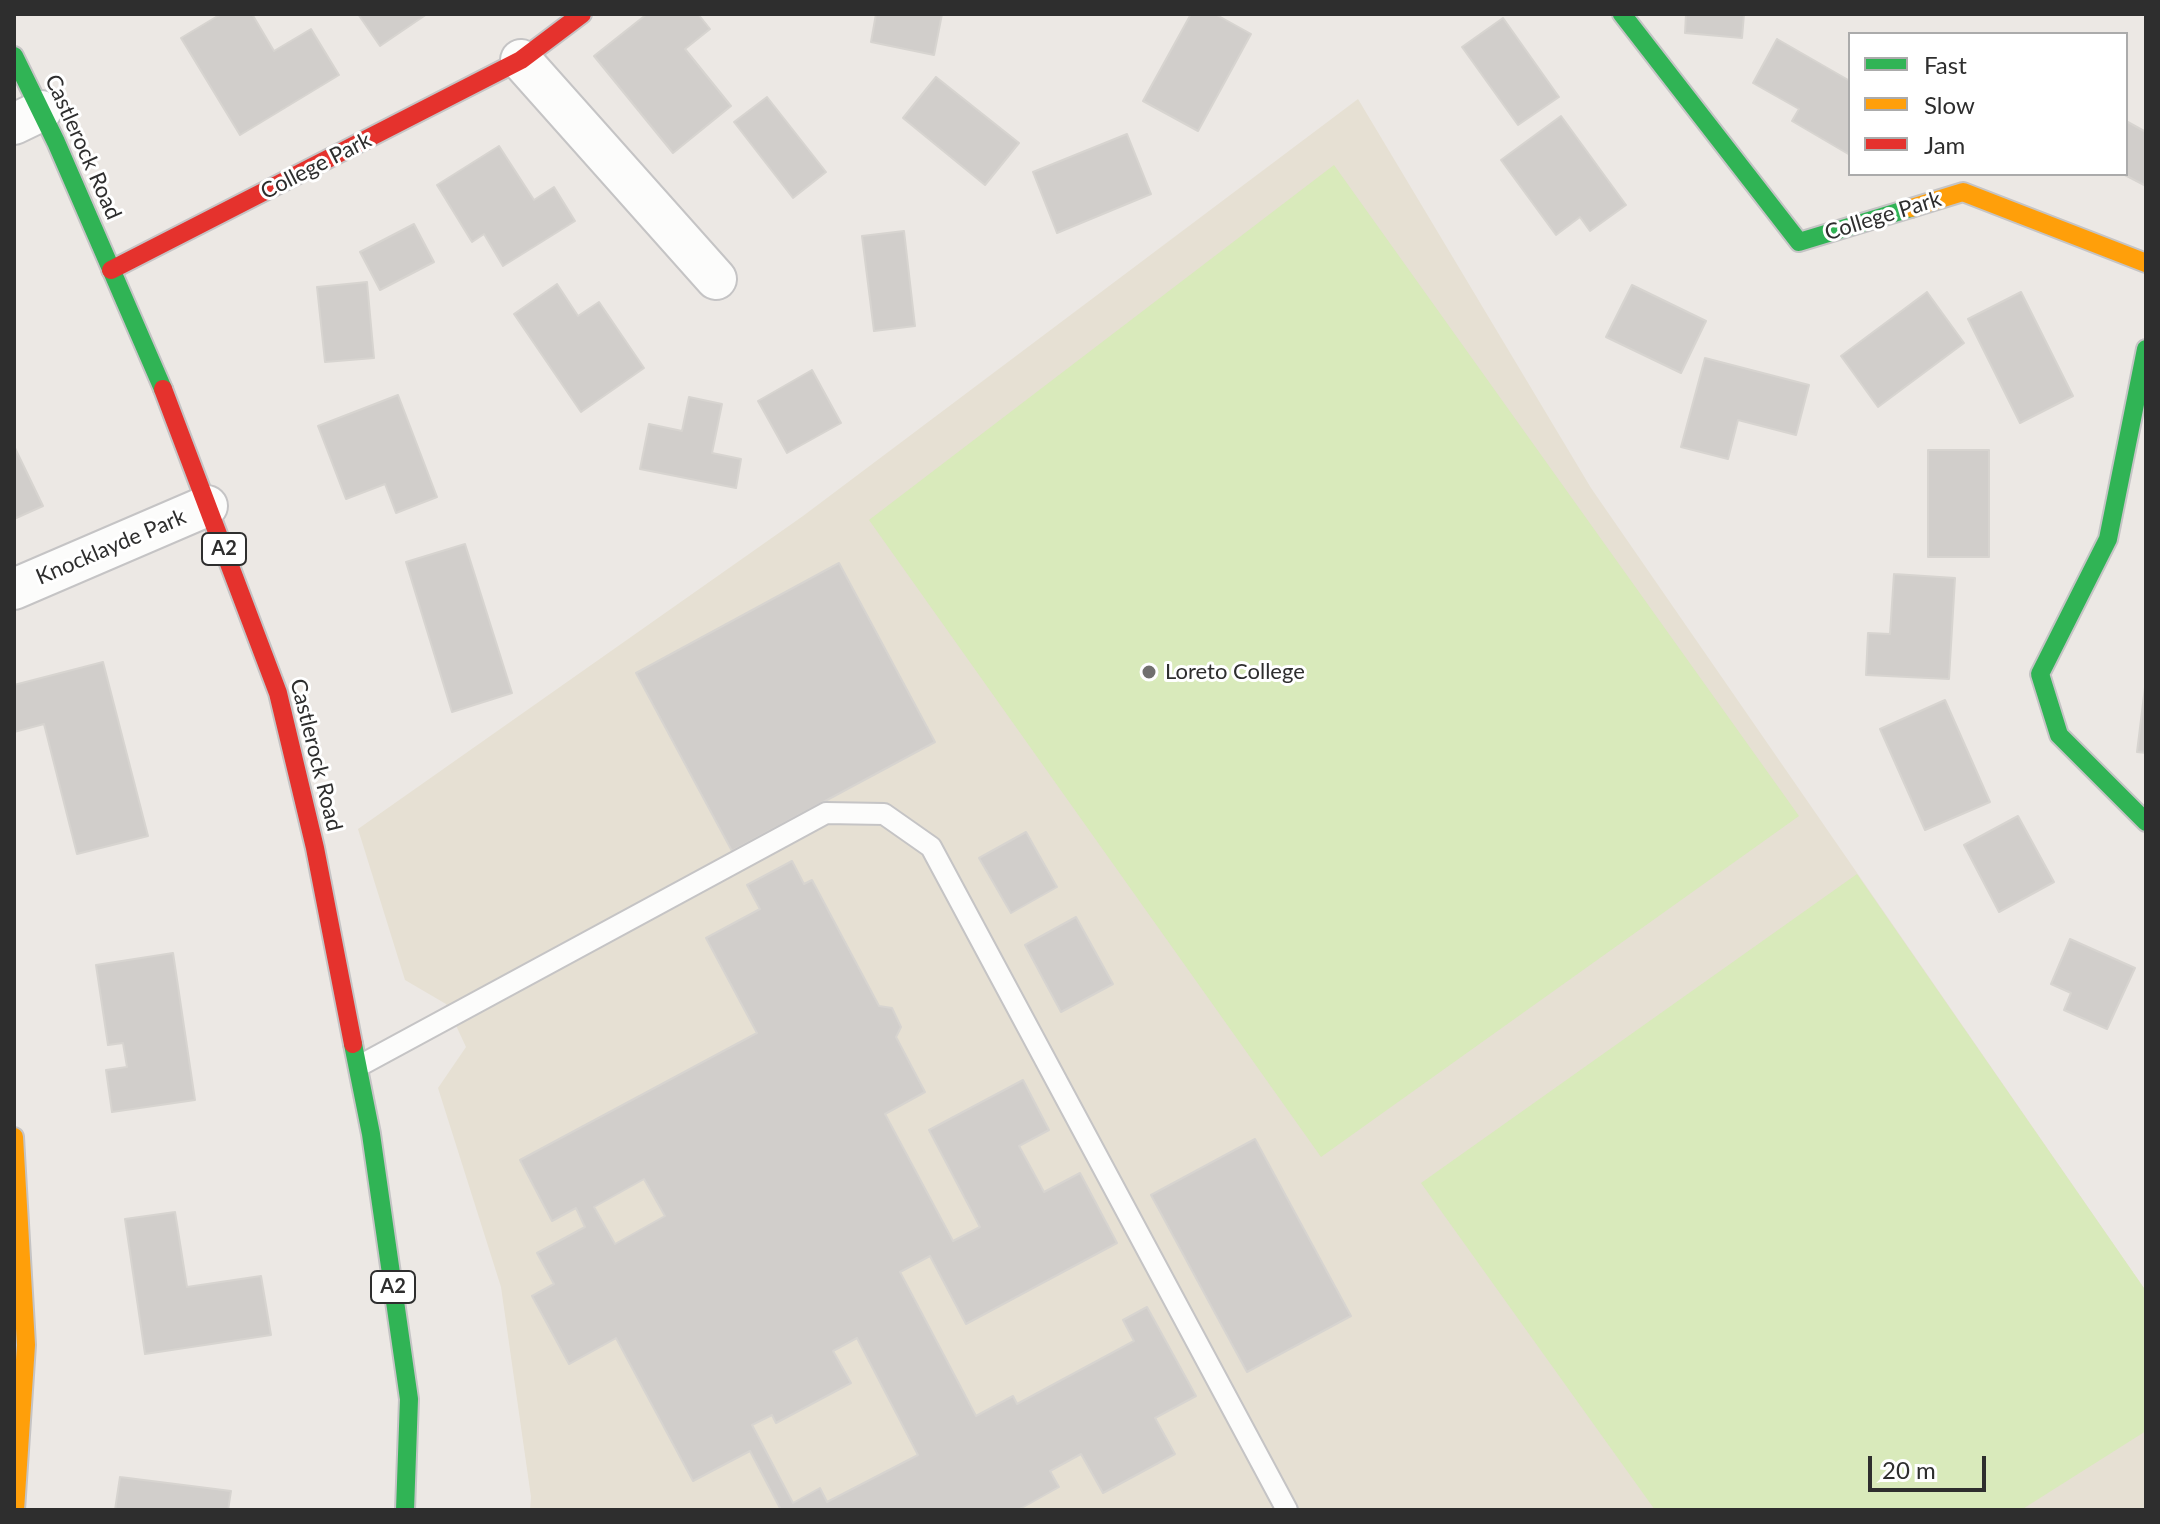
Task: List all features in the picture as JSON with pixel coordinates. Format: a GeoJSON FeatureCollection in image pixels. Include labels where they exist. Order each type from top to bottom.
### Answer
{"type":"FeatureCollection","features":[{"type":"Feature","properties":{"kind":"street","name":"College Park"},"geometry":{"type":"LineString","coordinates":[[111,270],[521,60],[582,14]]}},
{"type":"Feature","properties":{"kind":"street","name":"College Park"},"geometry":{"type":"LineString","coordinates":[[1622,14],[1799,242],[1963,192],[2146,263]]}},
{"type":"Feature","properties":{"kind":"street","name":"Castlerock Road"},"geometry":{"type":"LineString","coordinates":[[14,56],[28,117],[111,270],[173,413],[278,693],[315,848],[371,1134],[409,1399],[405,1510]]}},
{"type":"Feature","properties":{"kind":"street"},"geometry":{"type":"LineString","coordinates":[[521,60],[716,279]]}},
{"type":"Feature","properties":{"kind":"street"},"geometry":{"type":"LineString","coordinates":[[2146,349],[2108,539],[2040,674],[2059,735],[2146,822]]}},
{"type":"Feature","properties":{"kind":"street","name":"Knocklayde Park"},"geometry":{"type":"LineString","coordinates":[[14,589],[207,506]]}},
{"type":"Feature","properties":{"kind":"street"},"geometry":{"type":"LineString","coordinates":[[14,1137],[26,1345],[15,1510]]}},
{"type":"Feature","properties":{"kind":"lane"},"geometry":{"type":"LineString","coordinates":[[359,1066],[826,813],[884,814],[931,847],[1287,1510]]}},
{"type":"Feature","properties":{"kind":"shaded area","name":"Loreto College"},"geometry":{"type":"Polygon","coordinates":[[[1358,99],[1591,488],[2146,1291],[2146,1510],[530,1510],[531,1497],[501,1287],[438,1088],[466,1047],[446,1004],[405,980],[358,829],[803,516],[1358,99]]]}},
{"type":"Feature","properties":{"kind":"green space"},"geometry":{"type":"Polygon","coordinates":[[[1334,165],[1799,816],[1321,1157],[869,520],[1334,165]]]}},
{"type":"Feature","properties":{"kind":"green space"},"geometry":{"type":"Polygon","coordinates":[[[1857,874],[2146,1291],[2146,1431],[2021,1510],[1655,1510],[1421,1183],[1857,874]]]}},
{"type":"Feature","properties":{"kind":"building"},"geometry":{"type":"Polygon","coordinates":[[[221,14],[252,14],[274,51],[311,29],[339,75],[240,135],[181,38],[221,14]]]}},
{"type":"Feature","properties":{"kind":"building"},"geometry":{"type":"Polygon","coordinates":[[[358,14],[427,14],[380,46],[358,14]]]}},
{"type":"Feature","properties":{"kind":"building"},"geometry":{"type":"Polygon","coordinates":[[[647,14],[698,14],[710,29],[685,49],[731,106],[673,153],[594,56],[647,14]]]}},
{"type":"Feature","properties":{"kind":"building"},"geometry":{"type":"Polygon","coordinates":[[[876,14],[942,14],[934,55],[871,42],[876,14]]]}},
{"type":"Feature","properties":{"kind":"building"},"geometry":{"type":"Polygon","coordinates":[[[1191,14],[1215,14],[1251,34],[1198,131],[1143,101],[1191,14]]]}},
{"type":"Feature","properties":{"kind":"building"},"geometry":{"type":"Polygon","coordinates":[[[1686,14],[1744,14],[1742,38],[1685,33],[1686,14]]]}},
{"type":"Feature","properties":{"kind":"building"},"geometry":{"type":"Polygon","coordinates":[[[1503,18],[1559,97],[1518,125],[1462,47],[1503,18]]]}},
{"type":"Feature","properties":{"kind":"building"},"geometry":{"type":"Polygon","coordinates":[[[1777,39],[1848,80],[1848,154],[1792,121],[1799,109],[1753,83],[1777,39]]]}},
{"type":"Feature","properties":{"kind":"building"},"geometry":{"type":"Polygon","coordinates":[[[936,77],[1019,143],[985,185],[903,118],[936,77]]]}},
{"type":"Feature","properties":{"kind":"building"},"geometry":{"type":"Polygon","coordinates":[[[767,97],[826,172],[793,198],[734,122],[767,97]]]}},
{"type":"Feature","properties":{"kind":"building"},"geometry":{"type":"Polygon","coordinates":[[[1561,116],[1626,205],[1590,231],[1580,217],[1556,235],[1501,160],[1561,116]]]}},
{"type":"Feature","properties":{"kind":"building"},"geometry":{"type":"Polygon","coordinates":[[[2128,122],[2146,132],[2146,186],[2127,176],[2128,122]]]}},
{"type":"Feature","properties":{"kind":"building"},"geometry":{"type":"Polygon","coordinates":[[[1127,134],[1151,194],[1057,233],[1033,172],[1127,134]]]}},
{"type":"Feature","properties":{"kind":"building"},"geometry":{"type":"Polygon","coordinates":[[[499,146],[534,200],[554,187],[575,221],[503,266],[484,234],[472,242],[437,185],[499,146]]]}},
{"type":"Feature","properties":{"kind":"building"},"geometry":{"type":"Polygon","coordinates":[[[414,224],[434,262],[380,290],[360,252],[414,224]]]}},
{"type":"Feature","properties":{"kind":"building"},"geometry":{"type":"Polygon","coordinates":[[[904,231],[915,326],[874,331],[862,236],[904,231]]]}},
{"type":"Feature","properties":{"kind":"building"},"geometry":{"type":"Polygon","coordinates":[[[367,282],[374,358],[325,362],[317,287],[367,282]]]}},
{"type":"Feature","properties":{"kind":"building"},"geometry":{"type":"Polygon","coordinates":[[[557,284],[578,316],[599,302],[644,368],[581,412],[514,314],[557,284]]]}},
{"type":"Feature","properties":{"kind":"building"},"geometry":{"type":"Polygon","coordinates":[[[1632,285],[1706,321],[1681,373],[1606,337],[1632,285]]]}},
{"type":"Feature","properties":{"kind":"building"},"geometry":{"type":"Polygon","coordinates":[[[1927,292],[1964,343],[1878,407],[1841,356],[1927,292]]]}},
{"type":"Feature","properties":{"kind":"building"},"geometry":{"type":"Polygon","coordinates":[[[2021,292],[2073,396],[2020,423],[1968,319],[2021,292]]]}},
{"type":"Feature","properties":{"kind":"building"},"geometry":{"type":"Polygon","coordinates":[[[1705,358],[1809,385],[1796,435],[1738,420],[1728,459],[1681,447],[1705,358]]]}},
{"type":"Feature","properties":{"kind":"building"},"geometry":{"type":"Polygon","coordinates":[[[812,370],[841,423],[787,453],[758,401],[812,370]]]}},
{"type":"Feature","properties":{"kind":"building"},"geometry":{"type":"Polygon","coordinates":[[[398,395],[437,497],[396,513],[385,484],[346,499],[318,426],[398,395]]]}},
{"type":"Feature","properties":{"kind":"building"},"geometry":{"type":"Polygon","coordinates":[[[689,397],[722,404],[712,453],[741,459],[736,488],[640,469],[649,424],[682,431],[689,397]]]}},
{"type":"Feature","properties":{"kind":"building"},"geometry":{"type":"Polygon","coordinates":[[[14,446],[43,506],[14,519],[14,446]]]}},
{"type":"Feature","properties":{"kind":"building"},"geometry":{"type":"Polygon","coordinates":[[[1928,450],[1989,450],[1989,557],[1928,557],[1928,450]]]}},
{"type":"Feature","properties":{"kind":"building"},"geometry":{"type":"Polygon","coordinates":[[[465,544],[512,693],[452,712],[406,562],[465,544]]]}},
{"type":"Feature","properties":{"kind":"building"},"geometry":{"type":"Polygon","coordinates":[[[839,563],[935,742],[732,851],[636,673],[839,563]]]}},
{"type":"Feature","properties":{"kind":"building"},"geometry":{"type":"Polygon","coordinates":[[[1894,574],[1955,578],[1949,679],[1866,675],[1868,633],[1890,634],[1894,574]]]}},
{"type":"Feature","properties":{"kind":"building"},"geometry":{"type":"Polygon","coordinates":[[[103,662],[148,836],[77,854],[44,724],[14,732],[14,685],[103,662]]]}},
{"type":"Feature","properties":{"kind":"building"},"geometry":{"type":"Polygon","coordinates":[[[2146,688],[2146,753],[2137,752],[2146,688]]]}},
{"type":"Feature","properties":{"kind":"building"},"geometry":{"type":"Polygon","coordinates":[[[1945,700],[1990,802],[1925,830],[1880,729],[1945,700]]]}},
{"type":"Feature","properties":{"kind":"building"},"geometry":{"type":"Polygon","coordinates":[[[2018,816],[2054,882],[1999,912],[1964,845],[2018,816]]]}},
{"type":"Feature","properties":{"kind":"building"},"geometry":{"type":"Polygon","coordinates":[[[1026,832],[1057,887],[1011,913],[979,858],[1026,832]]]}},
{"type":"Feature","properties":{"kind":"building"},"geometry":{"type":"Polygon","coordinates":[[[792,861],[804,884],[812,880],[879,1006],[892,1008],[901,1027],[896,1037],[925,1092],[885,1114],[953,1241],[980,1227],[929,1130],[1023,1080],[1049,1130],[1019,1146],[1044,1192],[1080,1173],[1117,1243],[966,1324],[930,1256],[900,1272],[976,1416],[1013,1396],[1017,1404],[1134,1341],[1123,1320],[1147,1307],[1196,1396],[1155,1418],[1175,1454],[1103,1493],[1081,1454],[1050,1471],[1059,1487],[1018,1510],[781,1510],[750,1451],[693,1481],[616,1338],[569,1364],[532,1296],[554,1284],[537,1253],[585,1227],[576,1208],[552,1221],[520,1160],[757,1033],[706,938],[760,909],[747,885],[792,861]],[[644,1179],[594,1207],[615,1244],[665,1216],[644,1179]],[[857,1338],[833,1351],[851,1383],[776,1423],[772,1415],[752,1425],[793,1503],[820,1488],[827,1502],[918,1455],[857,1338]]]}},
{"type":"Feature","properties":{"kind":"building"},"geometry":{"type":"Polygon","coordinates":[[[1076,917],[1113,984],[1061,1012],[1025,945],[1076,917]]]}},
{"type":"Feature","properties":{"kind":"building"},"geometry":{"type":"Polygon","coordinates":[[[2070,939],[2135,968],[2107,1029],[2064,1010],[2071,993],[2051,984],[2070,939]]]}},
{"type":"Feature","properties":{"kind":"building"},"geometry":{"type":"Polygon","coordinates":[[[173,953],[195,1100],[112,1112],[106,1070],[127,1067],[123,1043],[108,1045],[96,965],[173,953]]]}},
{"type":"Feature","properties":{"kind":"building"},"geometry":{"type":"Polygon","coordinates":[[[1255,1139],[1351,1316],[1247,1372],[1151,1195],[1255,1139]]]}},
{"type":"Feature","properties":{"kind":"building"},"geometry":{"type":"Polygon","coordinates":[[[175,1212],[187,1287],[261,1276],[271,1335],[145,1354],[125,1219],[175,1212]]]}},
{"type":"Feature","properties":{"kind":"building"},"geometry":{"type":"Polygon","coordinates":[[[120,1477],[231,1491],[228,1510],[115,1510],[120,1477]]]}},
{"type":"Feature","properties":{"kind":"traffic: fast"},"geometry":{"type":"LineString","coordinates":[[1622,14],[1799,242],[1911,208]]}},
{"type":"Feature","properties":{"kind":"traffic: fast"},"geometry":{"type":"LineString","coordinates":[[14,56],[56,142],[163,389]]}},
{"type":"Feature","properties":{"kind":"traffic: fast"},"geometry":{"type":"LineString","coordinates":[[2146,349],[2108,539],[2040,674],[2059,735],[2146,822]]}},
{"type":"Feature","properties":{"kind":"traffic: fast"},"geometry":{"type":"LineString","coordinates":[[353,1044],[371,1134],[409,1399],[405,1510]]}},
{"type":"Feature","properties":{"kind":"traffic: slow"},"geometry":{"type":"LineString","coordinates":[[1911,208],[1963,192],[2146,263]]}},
{"type":"Feature","properties":{"kind":"traffic: slow"},"geometry":{"type":"LineString","coordinates":[[14,1137],[26,1345],[15,1510]]}},
{"type":"Feature","properties":{"kind":"traffic: jam"},"geometry":{"type":"LineString","coordinates":[[111,270],[521,60],[582,14]]}},
{"type":"Feature","properties":{"kind":"traffic: jam"},"geometry":{"type":"LineString","coordinates":[[163,389],[278,693],[315,848],[353,1044]]}},
{"type":"Feature","properties":{"kind":"place","name":"Loreto College"},"geometry":{"type":"Point","coordinates":[1149,672]}}]}
